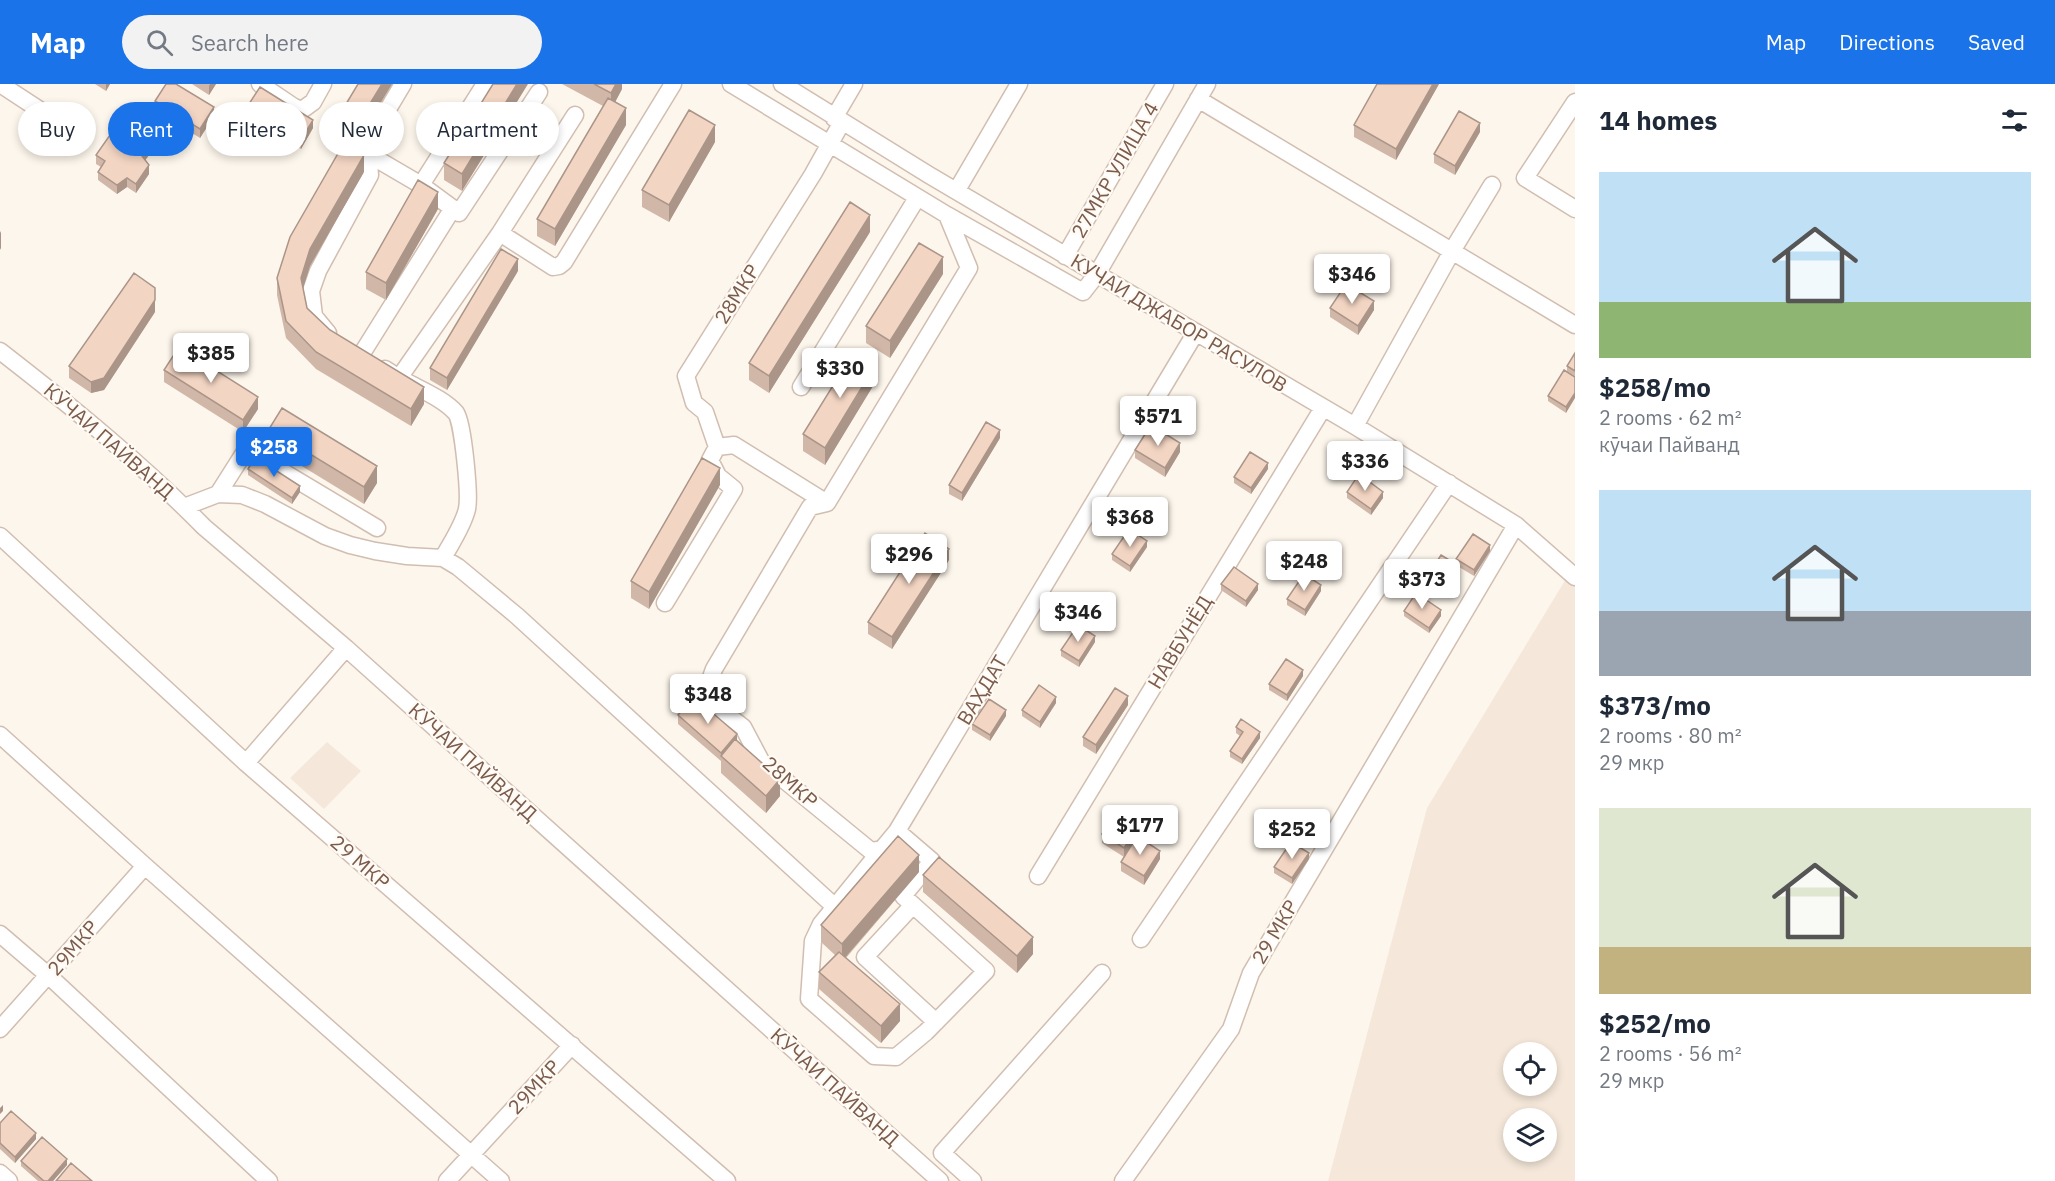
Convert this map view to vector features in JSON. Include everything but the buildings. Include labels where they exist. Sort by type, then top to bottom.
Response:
[{"type":"street","points":[[0,84],[28,102]]},
{"type":"street","points":[[260,84],[302,110],[313,102],[323,84]]},
{"type":"street","points":[[392,102],[403,84]]},
{"type":"street","points":[[421,185],[485,84]]},
{"type":"street","points":[[500,233],[553,267],[564,262],[673,84]]},
{"type":"street","points":[[731,84],[917,198],[1083,292],[1097,274],[1207,84]]},
{"type":"street","name":"КУЧАИ ДЖАБОР РАСУЛОВ","points":[[782,84],[1065,256],[1449,483],[1516,525],[1573,569]]},
{"type":"street","points":[[830,144],[854,84]]},
{"type":"street","points":[[957,190],[1019,84]]},
{"type":"street","name":"27МКР УЛИЦА 4","points":[[1065,256],[1165,84]]},
{"type":"street","points":[[370,156],[421,185],[459,213],[539,92]]},
{"type":"street","points":[[1198,99],[1575,325]]},
{"type":"street","points":[[1575,102],[1525,178],[1575,209]]},
{"type":"street","points":[[399,378],[500,233],[575,115]]},
{"type":"street","name":"28МКР","points":[[665,603],[734,489],[718,476],[710,460],[717,447],[705,412],[694,404],[686,376],[830,144]]},
{"type":"street","points":[[365,156],[369,163],[370,175],[318,271],[311,291],[314,316],[335,342],[439,400],[456,414],[461,432],[468,500],[461,525],[443,558]]},
{"type":"street","points":[[1355,426],[1452,251],[1492,185]]},
{"type":"street","points":[[801,387],[917,198]]},
{"type":"street","points":[[361,355],[453,208]]},
{"type":"street","name":"28МКР","points":[[882,849],[871,850],[761,761],[743,727],[704,697],[714,669],[810,507],[827,503],[969,268],[946,215]]},
{"type":"street","name":"ВАҲДАТ","points":[[897,831],[1196,332]]},
{"type":"street","name":"КӮЧАИ ПАЙВАНД","points":[[0,351],[65,401],[204,527],[346,648],[940,1181]]},
{"type":"street","name":"НАВБУНЁД","points":[[1038,876],[1323,408]]},
{"type":"street","points":[[717,447],[734,445],[827,503]]},
{"type":"street","points":[[218,494],[239,458],[244,453],[250,452],[377,528]]},
{"type":"street","points":[[1141,939],[1449,483]]},
{"type":"street","points":[[184,507],[218,494],[242,495],[325,536],[350,545],[386,553],[443,558],[479,583],[517,616],[834,906]]},
{"type":"street","name":"29 МКР","points":[[1123,1181],[1231,1029],[1251,973],[1516,525]]},
{"type":"street","name":"29 МКР","points":[[0,536],[246,763],[727,1181]]},
{"type":"street","points":[[246,763],[346,648]]},
{"type":"street","points":[[0,735],[501,1181]]},
{"type":"street","points":[[897,831],[932,861],[903,896],[986,971],[936,1022],[896,1057],[874,1056],[809,999],[813,942],[821,924],[882,849],[897,831]]},
{"type":"street","name":"29МКР","points":[[0,1029],[145,866]]},
{"type":"street","points":[[914,904],[866,957],[936,1022]]},
{"type":"street","points":[[0,934],[49,976],[269,1181]]},
{"type":"street","points":[[973,1181],[942,1153],[1102,973]]},
{"type":"street","name":"29МКР","points":[[447,1181],[572,1045]]},
{"type":"street","points":[[0,1173],[9,1181]]},
{"type":"shaded area","points":[[1575,564],[1575,1181],[1328,1181],[1427,808]]},
{"type":"shaded area","points":[[327,742],[361,771],[324,809],[290,778]]}]
